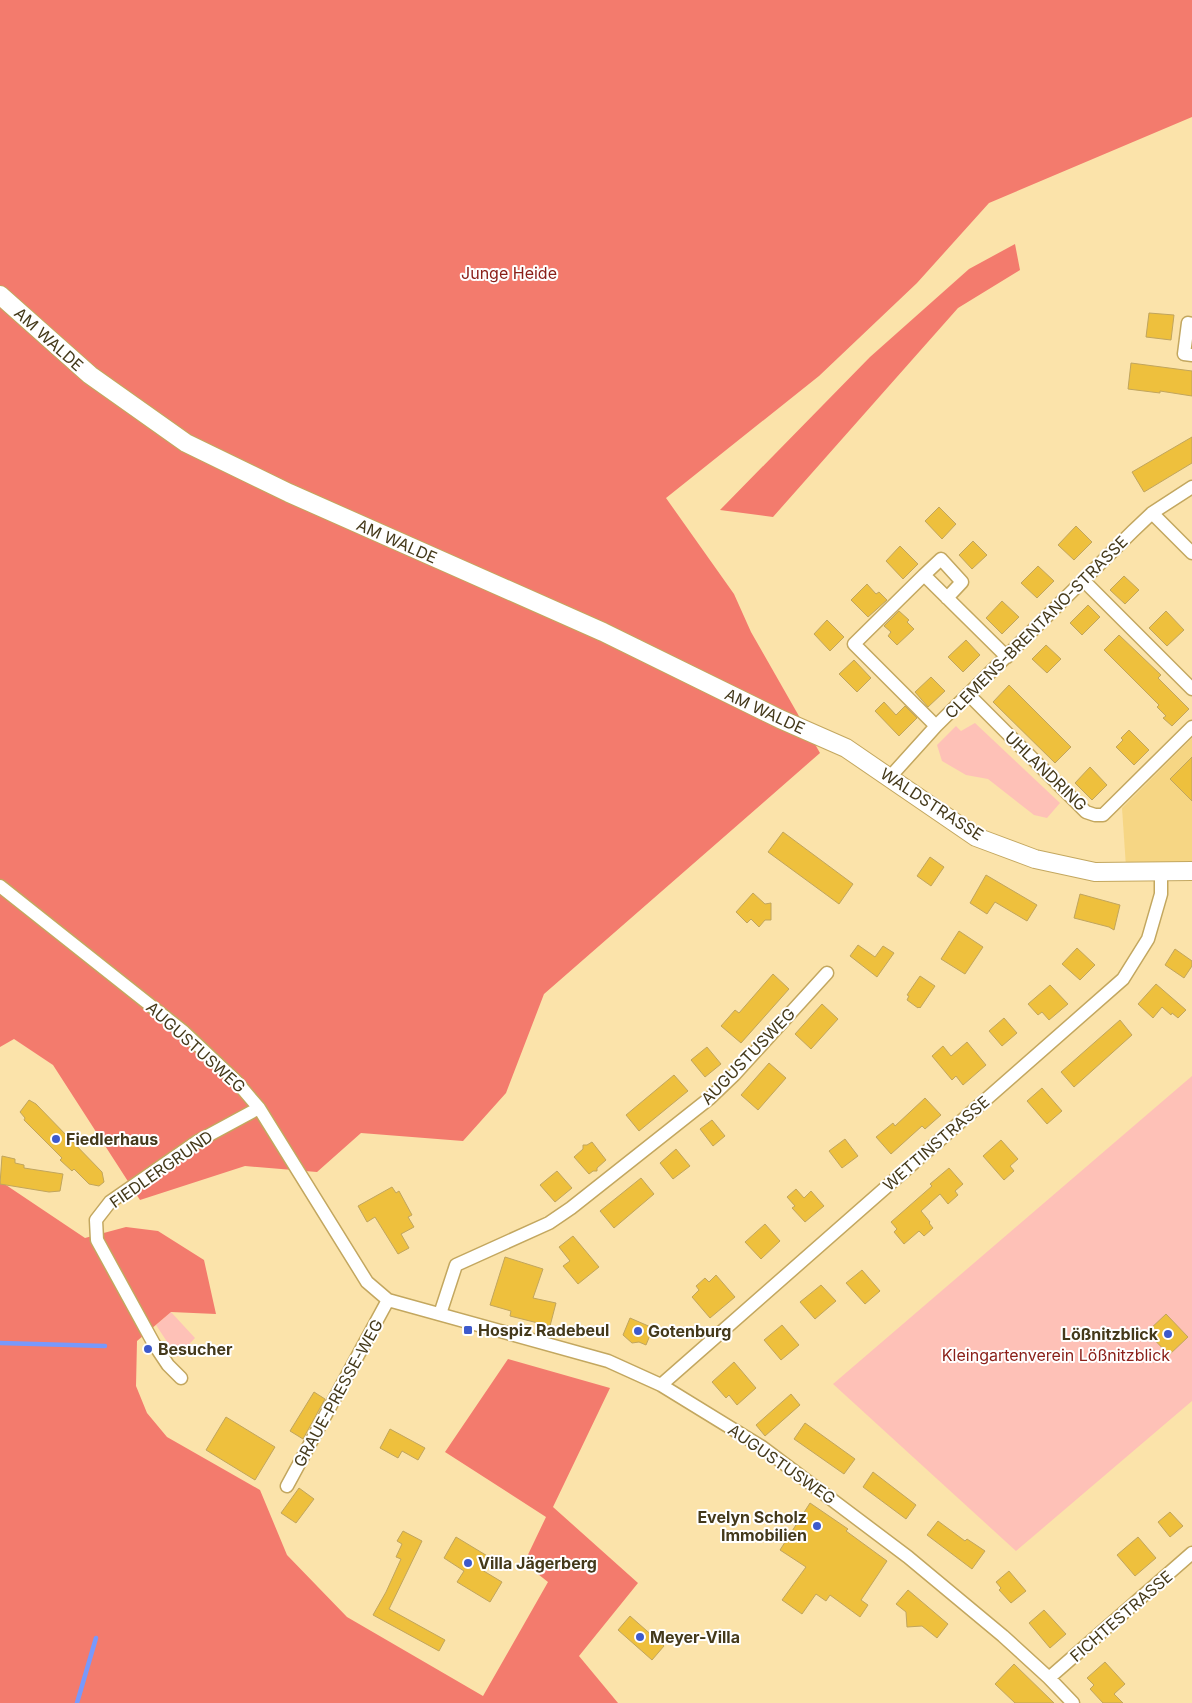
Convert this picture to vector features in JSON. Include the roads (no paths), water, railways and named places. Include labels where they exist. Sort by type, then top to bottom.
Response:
[{"type":"street","name":"AM WALDE","points":[[0,295],[90,374],[186,443],[289,494],[602,632],[825,739]]},
{"type":"street","points":[[1192,324],[1188,323],[1184,354],[1192,355]]},
{"type":"street","name":"CLEMENS-BRENTANO-STRASSE","points":[[890,777],[936,726],[1152,513],[1192,487]]},
{"type":"street","points":[[1152,513],[1192,553]]},
{"type":"street","points":[[936,726],[854,644],[941,559],[962,582],[947,598]]},
{"type":"street","points":[[924,575],[1007,657]]},
{"type":"street","points":[[1083,580],[1192,689]]},
{"type":"street","name":"UHLANDRING","points":[[968,694],[1086,812],[1095,815],[1103,815],[1192,727]]},
{"type":"street","name":"WALDSTRASSE","points":[[825,739],[846,748],[976,837],[1035,859],[1095,872],[1192,871]]},
{"type":"street","name":"WETTINSTRASSE","points":[[661,1385],[1123,979],[1148,939],[1161,894],[1161,872]]},
{"type":"street","name":"AUGUSTUSWEG","points":[[0,886],[184,1032],[236,1080],[258,1108],[366,1282],[388,1300],[608,1361],[661,1385],[762,1447],[900,1551],[993,1627],[1050,1678],[1073,1703]]},
{"type":"street","name":"AUGUSTUSWEG","points":[[440,1314],[456,1265],[561,1216],[602,1184],[710,1098],[735,1074],[827,973]]},
{"type":"street","name":"FIEDLERGRUND","points":[[181,1378],[168,1365],[154,1344],[97,1240],[96,1220],[110,1202],[198,1141],[258,1108]]},
{"type":"street","name":"GRAUE-PRESSE-WEG","points":[[287,1486],[388,1300]]},
{"type":"street","name":"FICHTESTRASSE","points":[[1050,1678],[1192,1553]]},
{"type":"waterway","points":[[0,1343],[105,1346]]},
{"type":"waterway","points":[[77,1703],[96,1638]]},
{"type":"place","name":"Fiedlerhaus","points":[[56,1139]]},
{"type":"place","name":"Hospiz Radebeul","points":[[468,1330]]},
{"type":"place","name":"Gotenburg","points":[[638,1331]]},
{"type":"place","name":"Lößnitzblick","points":[[1168,1334]]},
{"type":"place","name":"Besucher","points":[[148,1349]]},
{"type":"place","name":"Evelyn Scholz Immobilien","points":[[817,1526]]},
{"type":"place","name":"Villa Jägerberg","points":[[468,1563]]},
{"type":"place","name":"Meyer-Villa","points":[[640,1637]]},
{"type":"park label","name":"Junge Heide","points":[[509,273]]},
{"type":"park label","name":"Kleingartenverein Lößnitzblick","points":[[1056,1355]]}]
